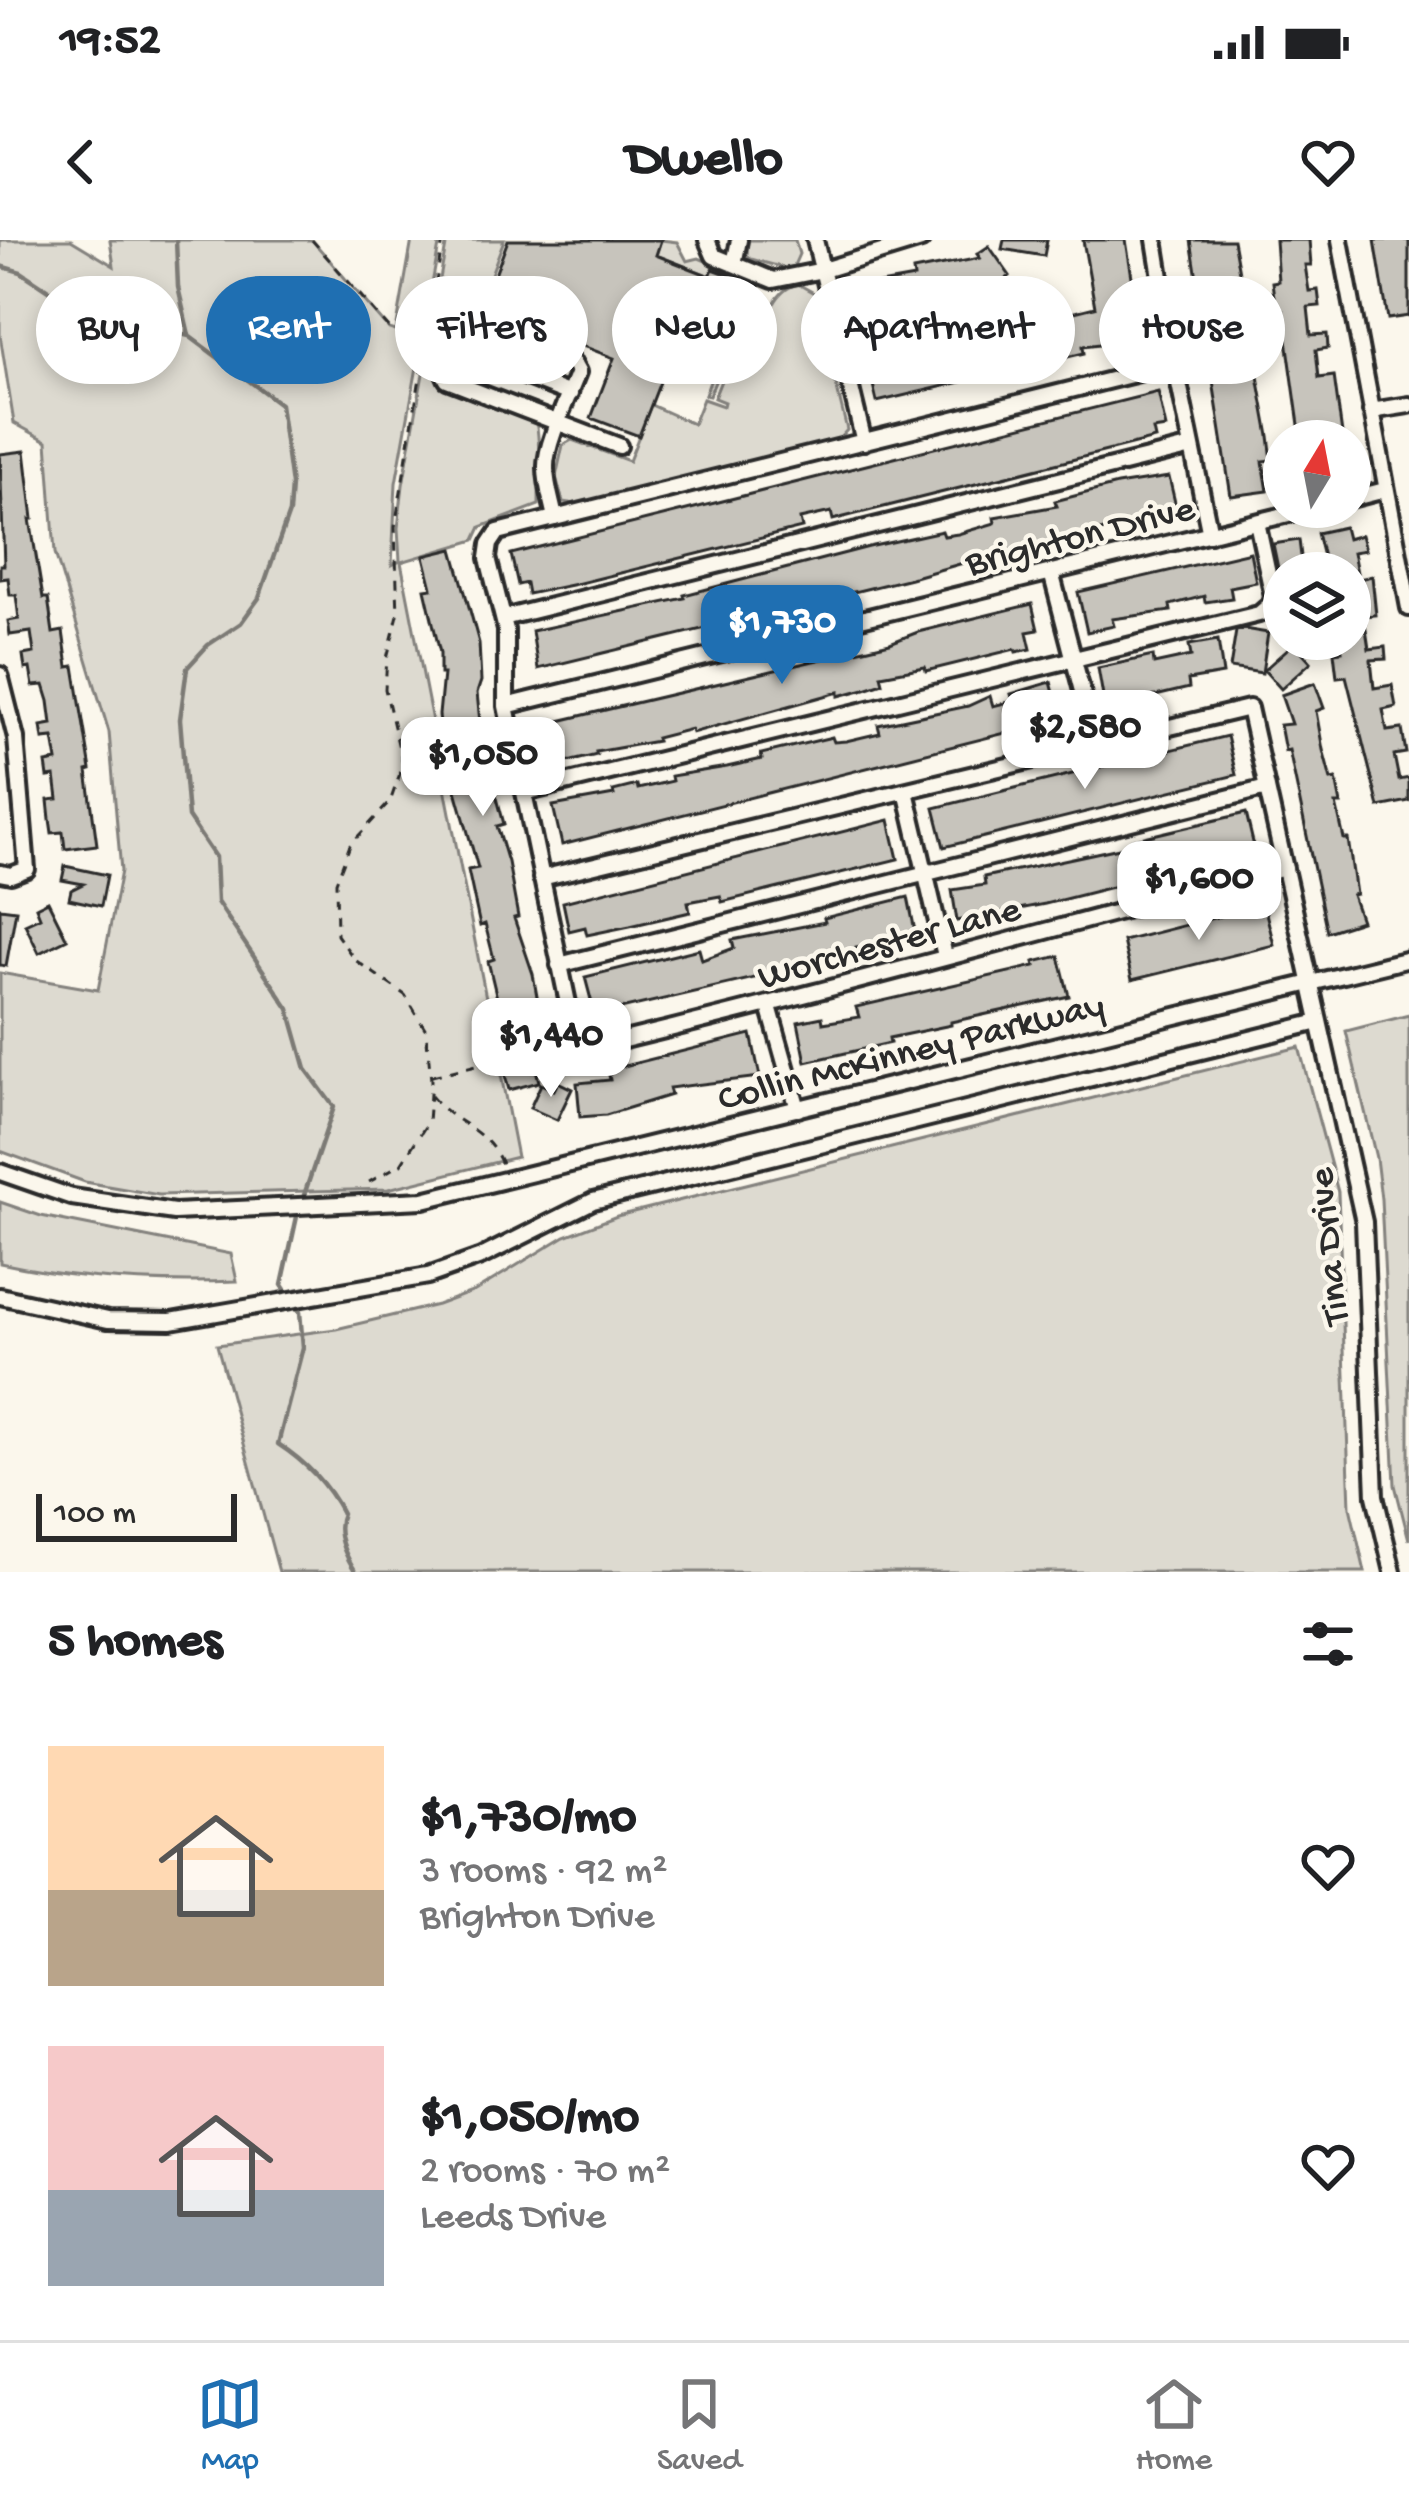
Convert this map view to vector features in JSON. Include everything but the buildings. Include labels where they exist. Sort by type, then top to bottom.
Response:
[{"type":"street","points":[[707,240],[714,256],[773,280],[921,240]]},
{"type":"street","points":[[734,264],[739,240]]},
{"type":"street","points":[[815,240],[864,442]]},
{"type":"street","points":[[1156,240],[1162,276]]},
{"type":"street","points":[[1340,240],[1409,608]]},
{"type":"street","points":[[577,1046],[506,706],[503,618],[488,558],[498,532],[1099,383]]},
{"type":"street","points":[[457,384],[620,446]]},
{"type":"street","points":[[545,384],[570,394]]},
{"type":"street","points":[[555,518],[545,464],[574,384]]},
{"type":"street","points":[[1179,384],[1210,534]]},
{"type":"street","points":[[1371,411],[1409,405]]},
{"type":"street","points":[[503,618],[1192,447]]},
{"type":"street","points":[[1371,494],[1385,490]]},
{"type":"street","name":"Brighton Drive","points":[[506,706],[1263,521]]},
{"type":"street","points":[[524,793],[1259,614],[1274,601],[1257,522]]},
{"type":"street","points":[[541,878],[1096,745],[1051,572]]},
{"type":"street","points":[[0,873],[11,875],[27,868],[16,738],[1,681]]},
{"type":"street","name":"Tina Drive","points":[[1096,745],[1249,708],[1364,1222],[1375,1496],[1393,1572]]},
{"type":"street","points":[[559,964],[1267,788]]},
{"type":"street","points":[[906,790],[945,956]]},
{"type":"street","name":"Worchester Lane","points":[[577,1046],[769,1006],[1285,868]]},
{"type":"street","name":"Collin McKinney Parkway","points":[[0,1172],[72,1196],[138,1209],[233,1212],[423,1200],[1409,959]]},
{"type":"street","points":[[769,1006],[797,1109]]},
{"type":"street","name":"Collin McKinney Parkway","points":[[0,1297],[108,1320],[171,1321],[385,1285],[481,1257],[593,1201],[1318,1022]]},
{"type":"path","points":[[312,240],[395,330]]},
{"type":"path","points":[[436,276],[443,240]]},
{"type":"path","points":[[369,1182],[401,1164],[428,1122],[430,1094],[426,1030],[405,995],[355,960],[337,934],[335,882],[350,845],[390,802],[403,765],[386,689],[387,658],[398,615],[395,527],[417,384]]},
{"type":"path","points":[[430,1076],[577,1046]]},
{"type":"path","points":[[430,1094],[443,1111],[489,1140],[508,1180]]},
{"type":"shaded area","points":[[0,240],[71,240],[114,266],[110,240],[312,240],[343,276],[206,276],[206,384],[371,384],[371,308],[395,331],[395,384],[414,384],[396,483],[392,565],[400,561],[403,485],[421,384],[445,384],[536,424],[539,505],[481,527],[475,540],[401,562],[517,1157],[388,1189],[159,1195],[85,1182],[0,1151],[0,973],[98,990],[121,871],[109,732],[55,553],[47,441],[14,423],[0,335]]},
{"type":"shaded area","points":[[412,240],[440,240],[433,276],[406,276]]},
{"type":"shaded area","points":[[447,240],[504,240],[490,276],[441,276]]},
{"type":"shaded area","points":[[661,240],[677,242],[687,261],[699,258],[741,276],[714,269],[710,276],[656,255]]},
{"type":"shaded area","points":[[748,240],[795,240],[799,254],[792,270],[751,259]]},
{"type":"shaded area","points":[[801,286],[801,384],[836,384],[847,430],[838,440],[575,504],[563,502],[556,477],[563,445],[572,440],[629,461],[651,405],[693,424],[703,399],[723,406],[724,402],[714,398],[720,384],[777,384],[777,299],[788,288]]},
{"type":"shaded area","points":[[1409,1015],[1409,1540],[1395,1485],[1376,1158],[1346,1031]]},
{"type":"shaded area","points":[[1299,1047],[1338,1192],[1350,1507],[1365,1572],[279,1572],[217,1345],[336,1329],[437,1305],[475,1291],[565,1236],[617,1216]]},
{"type":"shaded area","points":[[0,1202],[41,1216],[231,1254],[237,1281],[118,1280],[0,1263]]},
{"type":"waterway","points":[[176,240],[178,287],[189,335]]},
{"type":"waterway","points":[[0,266],[21,272],[77,309],[189,336],[280,404],[291,485],[289,513],[259,598],[241,623],[208,645],[187,668],[180,719],[188,817],[215,857],[217,902],[289,1009],[306,1069],[334,1107],[302,1201]]},
{"type":"waterway","points":[[298,1212],[282,1285],[300,1312],[303,1347],[278,1444],[315,1474],[336,1502],[342,1513],[342,1543],[356,1572]]}]
